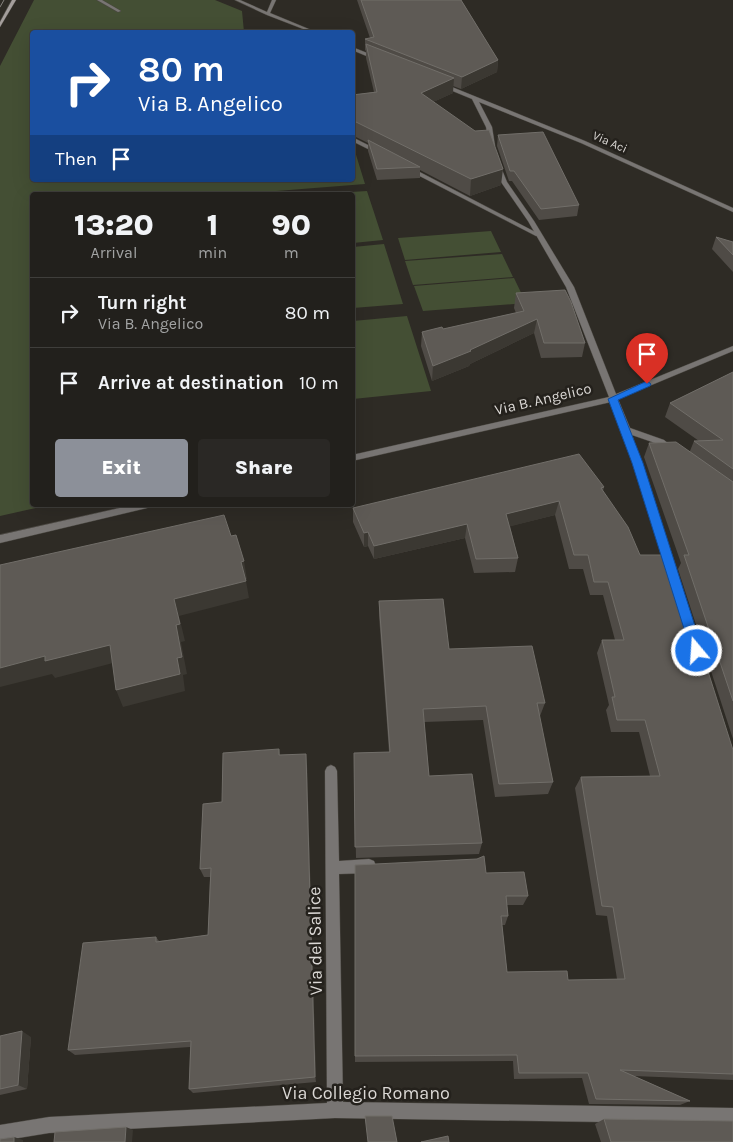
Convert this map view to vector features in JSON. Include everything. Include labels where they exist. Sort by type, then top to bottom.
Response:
[{"type":"street","points":[[0,26],[14,0]]},
{"type":"street","points":[[100,0],[119,11]]},
{"type":"street","points":[[237,0],[309,30]]},
{"type":"street","points":[[268,14],[274,0]]},
{"type":"street","points":[[355,49],[388,63]]},
{"type":"street","name":"Via Aci","points":[[432,81],[583,142],[733,210]]},
{"type":"street","points":[[475,99],[489,127],[493,151]]},
{"type":"street","points":[[355,141],[388,158]]},
{"type":"street","points":[[495,160],[504,182],[570,287],[612,399],[626,430],[673,576]]},
{"type":"street","points":[[406,167],[538,235]]},
{"type":"street","name":"Via B. Angelico","points":[[355,457],[612,399],[733,348]]},
{"type":"street","points":[[626,430],[661,442],[677,454]]},
{"type":"street","points":[[0,539],[138,507]]},
{"type":"street","name":"Via del Salice","points":[[331,771],[335,1110]]},
{"type":"street","points":[[333,868],[380,866]]},
{"type":"street","name":"Via Collegio Romano","points":[[0,1133],[49,1125],[335,1110],[733,1116]]},
{"type":"green space","points":[[34,0],[215,0],[242,11],[244,30],[30,30],[30,182],[355,182],[355,152],[365,184],[264,192],[30,192],[30,507],[40,507],[0,516],[0,66]]},
{"type":"green space","points":[[367,191],[383,240],[355,243],[355,192],[351,192]]},
{"type":"green space","points":[[491,231],[501,252],[405,260],[398,238]]},
{"type":"green space","points":[[384,244],[403,304],[355,308],[355,247]]},
{"type":"green space","points":[[502,254],[513,277],[413,285],[405,261]]},
{"type":"green space","points":[[514,278],[526,303],[423,311],[414,286]]},
{"type":"green space","points":[[407,316],[431,391],[355,399],[355,321]]},
{"type":"building","points":[[361,0],[461,0],[498,60],[462,77],[365,39],[374,37]]},
{"type":"building","points":[[366,44],[454,78],[421,93],[475,131],[489,130],[503,169],[471,179],[355,121],[355,95],[377,92]]},
{"type":"building","points":[[543,132],[579,205],[541,209],[514,171],[510,171],[498,135]]},
{"type":"building","points":[[368,140],[420,167],[377,169]]},
{"type":"building","points":[[716,237],[733,242],[733,255]]},
{"type":"building","points":[[565,290],[585,343],[544,343],[537,319],[471,351],[433,366],[422,332],[524,311],[516,293]]},
{"type":"building","points":[[733,372],[733,469],[694,441],[723,440],[670,403]]},
{"type":"building","points":[[676,442],[733,482],[733,701],[684,555],[689,555],[649,443]]},
{"type":"building","points":[[579,454],[604,487],[601,488],[628,527],[640,555],[671,555],[733,750],[733,1074],[620,1070],[690,1101],[596,1099],[588,1073],[519,1073],[517,1055],[355,1056],[355,865],[477,859],[484,856],[486,873],[524,872],[528,896],[506,896],[508,916],[501,916],[507,972],[567,971],[568,980],[625,979],[613,907],[602,906],[581,777],[660,776],[645,720],[617,720],[612,697],[615,697],[602,640],[624,640],[608,582],[594,582],[588,555],[574,555],[559,501],[506,514],[518,558],[476,559],[467,524],[374,546],[368,532],[364,533],[353,508]]},
{"type":"building","points":[[224,515],[231,536],[236,535],[244,561],[241,562],[246,581],[174,599],[180,624],[176,625],[182,657],[177,658],[180,674],[116,690],[110,645],[45,661],[45,656],[0,668],[0,565]]},
{"type":"building","points":[[443,599],[449,649],[532,646],[545,703],[537,703],[553,782],[499,784],[486,706],[423,709],[429,776],[472,774],[482,843],[355,847],[354,753],[390,752],[379,601]]},
{"type":"building","points":[[279,749],[279,755],[306,754],[315,1077],[189,1089],[191,1041],[68,1050],[83,943],[156,937],[156,942],[208,935],[211,868],[200,869],[203,804],[222,802],[223,753]]},
{"type":"building","points":[[22,1031],[18,1085],[0,1089],[0,1036]]},
{"type":"building","points":[[365,1116],[392,1116],[397,1142],[368,1142]]},
{"type":"building","points":[[604,1119],[733,1121],[733,1142],[611,1142]]},
{"type":"building","points":[[126,1127],[125,1142],[54,1142],[55,1132]]},
{"type":"building","points":[[448,1136],[449,1142],[421,1142]]},
{"type":"building","points":[[14,1137],[14,1142],[0,1142],[0,1139]]},
{"type":"tram line","points":[[0,7],[4,0]]},
{"type":"route","points":[[647,384],[612,399],[638,463],[697,651]]}]
